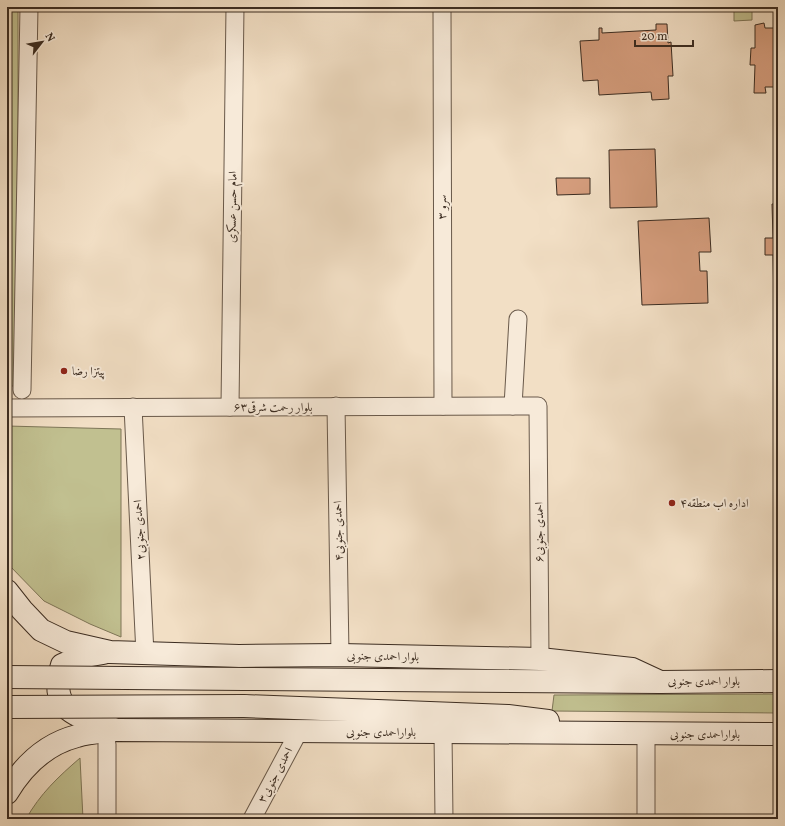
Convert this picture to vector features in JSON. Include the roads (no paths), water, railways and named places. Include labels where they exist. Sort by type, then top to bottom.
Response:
[{"type":"main road","name":"بلوار احمدی جنوبی","points":[[7,592],[41,630],[66,642],[110,652],[239,656],[340,655],[540,659],[632,669],[660,682],[778,681]]},
{"type":"main road","points":[[110,652],[80,657],[62,665],[58,679],[58,692],[63,705],[112,737]]},
{"type":"main road","points":[[7,677],[660,682]]},
{"type":"main road","points":[[7,707],[244,706],[508,716],[646,733]]},
{"type":"main road","name":"بلواراحمدی جنوبی","points":[[7,793],[14,781],[35,758],[53,746],[76,736],[112,737],[299,731],[778,734]]},
{"type":"street","points":[[22,390],[29,7]]},
{"type":"street","name":"امام حسن عسکری","points":[[230,407],[235,7]]},
{"type":"street","name":"سرو ۳","points":[[442,7],[443,406]]},
{"type":"street","points":[[513,406],[518,319]]},
{"type":"street","name":"احمدی جنوبی۴","points":[[336,406],[340,655]]},
{"type":"street","name":"بلوار رحمت شرقی۶۳","points":[[7,408],[538,406]]},
{"type":"street","name":"احمدی جنوبی۶","points":[[538,406],[540,659]]},
{"type":"street","name":"احمدی جنوبی۲","points":[[133,407],[145,654]]},
{"type":"street","name":"احمدی جنوبی۳","points":[[252,819],[299,731]]},
{"type":"street","points":[[443,732],[444,819]]},
{"type":"street","points":[[646,733],[646,819]]},
{"type":"street","points":[[107,819],[112,737]]},
{"type":"place","name":"پیتزا رضا","points":[[64,371]]},
{"type":"place","name":"اداره اب منطقه۴","points":[[672,503]]}]
